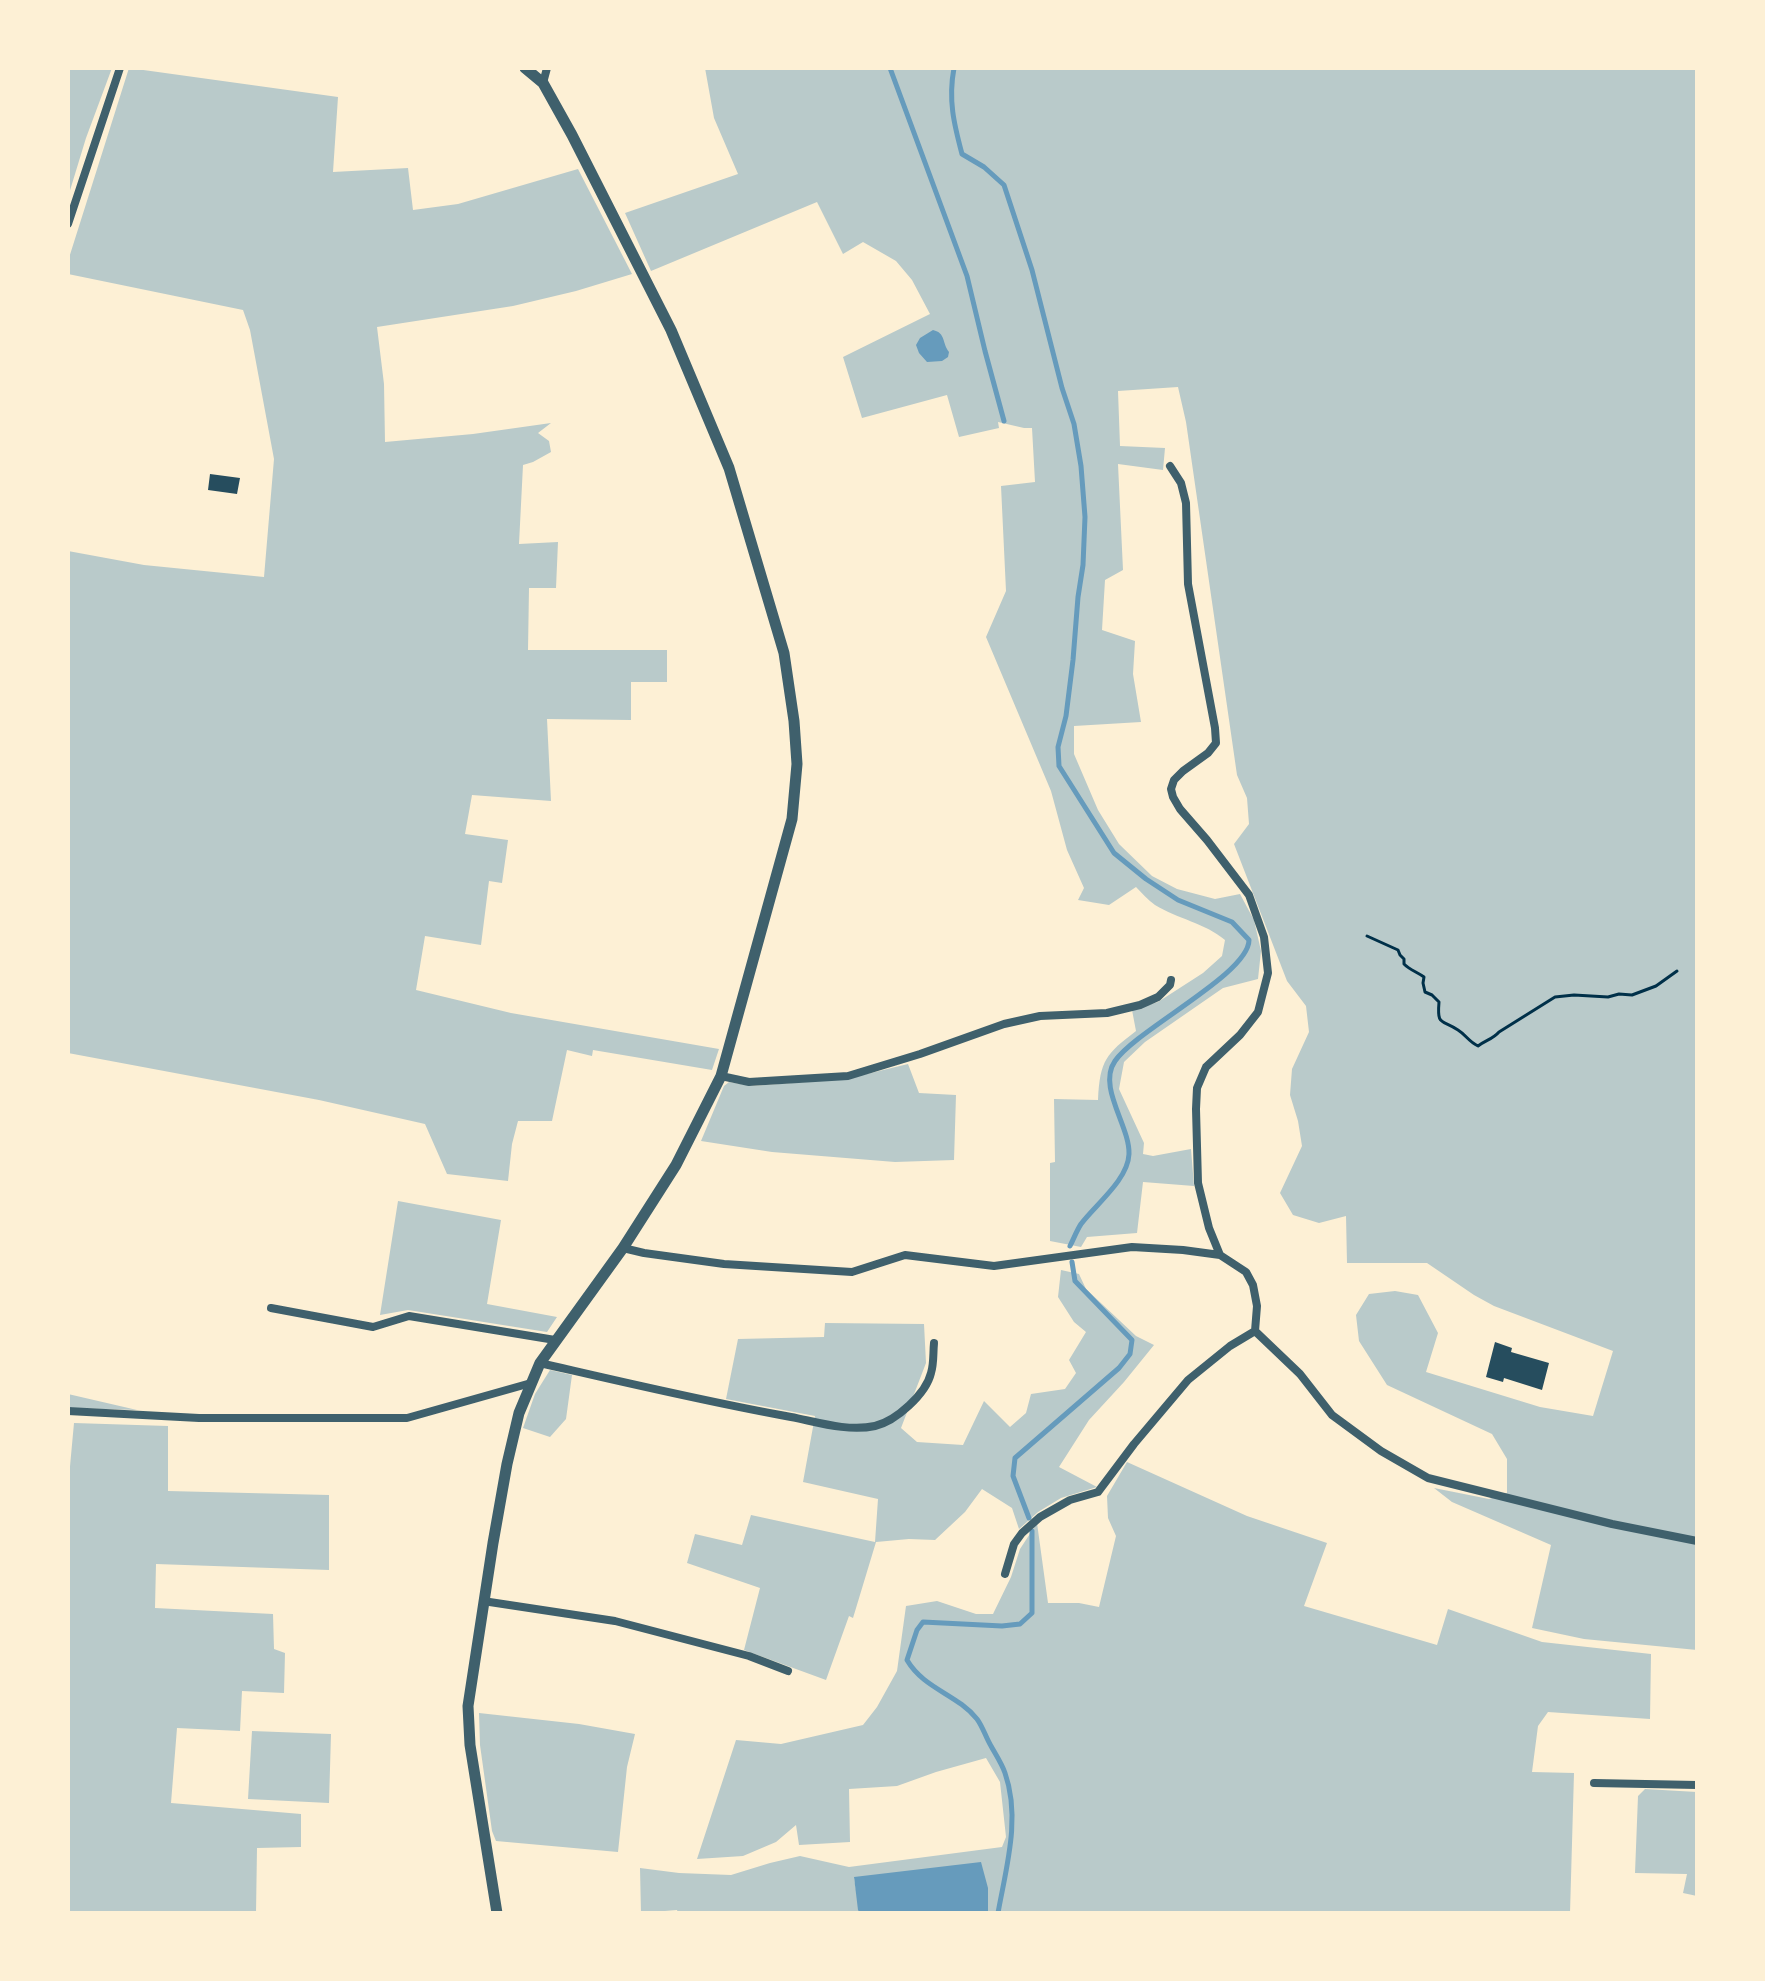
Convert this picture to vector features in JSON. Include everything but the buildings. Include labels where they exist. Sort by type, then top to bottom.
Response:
[{"type":"street","points":[[68,224],[120,68]]},
{"type":"street","points":[[497,1913],[470,1745],[468,1706],[483,1601],[519,1413],[540,1363],[623,1248],[676,1165],[721,1076],[792,819],[797,764],[784,653],[729,468],[671,330],[638,262],[543,83],[525,68]]},
{"type":"street","points":[[543,83],[547,68]]},
{"type":"street","points":[[1170,466],[1181,483],[1186,503],[1188,584],[1216,743],[1174,780],[1171,789],[1180,809],[1249,895],[1264,937],[1268,973],[1258,1012],[1240,1035],[1206,1067],[1197,1088],[1198,1183],[1209,1228],[1220,1255]]},
{"type":"street","points":[[721,1076],[749,1082],[848,1076],[1004,1024],[1040,1016],[1107,1013],[1140,1005],[1158,997],[1171,980]]},
{"type":"street","points":[[623,1248],[724,1264],[852,1272],[905,1255],[994,1266],[1132,1247],[1183,1250],[1220,1255],[1246,1272],[1253,1285],[1257,1306],[1255,1331]]},
{"type":"street","points":[[271,1308],[373,1327],[409,1316],[555,1340]]},
{"type":"street","points":[[1005,1574],[1014,1544],[1022,1533],[1040,1517],[1070,1500],[1098,1492],[1188,1380],[1230,1346],[1255,1331]]},
{"type":"street","points":[[1255,1331],[1300,1374],[1332,1415],[1381,1451],[1428,1478],[1612,1524],[1697,1541]]},
{"type":"street","points":[[540,1363],[763,1412],[832,1425],[865,1427],[879,1425],[896,1416],[918,1395],[932,1372],[934,1343]]},
{"type":"street","points":[[68,1411],[199,1418],[407,1418],[531,1383]]},
{"type":"street","points":[[483,1601],[615,1621],[749,1656],[788,1671]]},
{"type":"street","points":[[1594,1783],[1697,1785]]},
{"type":"path","points":[[1367,936],[1398,950],[1404,964],[1424,977],[1425,992],[1439,1002],[1438,1016],[1442,1023],[1459,1030],[1478,1046],[1555,997],[1632,995],[1656,986],[1677,971]]},
{"type":"shaded area","points":[[68,68],[112,68],[68,197]]},
{"type":"shaded area","points":[[129,68],[338,97],[333,172],[408,168],[413,210],[458,204],[578,169],[632,274],[513,306],[377,327],[384,384],[385,442],[551,423],[538,433],[549,441],[551,452],[523,465],[519,544],[558,542],[556,588],[529,588],[528,650],[667,650],[667,682],[631,682],[631,720],[547,719],[551,801],[472,795],[465,834],[508,840],[502,883],[489,881],[481,945],[425,936],[416,990],[511,1013],[719,1049],[712,1070],[593,1050],[592,1056],[567,1050],[552,1121],[518,1121],[508,1181],[447,1174],[425,1124],[319,1100],[68,1053],[68,551],[144,565],[264,577],[274,459],[250,330],[243,310],[68,274],[68,261]]},
{"type":"shaded area","points":[[705,68],[1697,68],[1697,1650],[1584,1639],[1532,1628],[1551,1545],[1452,1502],[1434,1488],[1489,1499],[1507,1493],[1507,1459],[1492,1434],[1387,1385],[1359,1341],[1356,1315],[1369,1294],[1395,1291],[1418,1295],[1438,1333],[1426,1372],[1540,1407],[1593,1416],[1613,1351],[1494,1306],[1427,1263],[1347,1263],[1346,1216],[1319,1223],[1293,1215],[1280,1193],[1302,1146],[1290,1095],[1292,1069],[1309,1032],[1306,1006],[1287,981],[1234,844],[1249,824],[1247,798],[1237,775],[1186,422],[1178,387],[1118,391],[1120,446],[1165,448],[1163,470],[1118,464],[1123,570],[1105,580],[1102,630],[1135,641],[1133,674],[1141,722],[1074,726],[1074,754],[1098,810],[1119,844],[1152,876],[1177,889],[1215,899],[1240,894],[1254,920],[1261,951],[1258,979],[1223,988],[1145,1042],[1124,1062],[1119,1089],[1144,1143],[1143,1154],[1153,1156],[1191,1149],[1194,1186],[1143,1182],[1137,1233],[1087,1237],[1081,1247],[1050,1241],[1050,1163],[1055,1162],[1054,1099],[1098,1100],[1106,1059],[1136,1031],[1132,1010],[1158,1002],[1203,973],[1222,956],[1225,940],[1209,929],[1155,905],[1136,887],[1109,905],[1078,900],[1084,888],[1067,850],[1051,791],[986,637],[1006,591],[1001,486],[1035,482],[1032,428],[998,422],[999,428],[959,437],[947,395],[862,418],[843,357],[930,314],[912,280],[896,261],[863,242],[843,254],[817,202],[651,271],[625,213],[738,174],[714,118]]},
{"type":"shaded area","points":[[908,1064],[919,1093],[956,1095],[954,1160],[895,1162],[772,1152],[701,1141],[724,1086],[729,1082],[752,1086],[846,1079]]},
{"type":"shaded area","points":[[398,1201],[501,1220],[487,1304],[557,1317],[547,1332],[408,1310],[380,1315]]},
{"type":"shaded area","points":[[1061,1270],[1079,1274],[1086,1289],[1136,1336],[1154,1345],[1089,1420],[1059,1467],[1097,1487],[1061,1498],[1019,1529],[1012,1508],[982,1489],[965,1512],[935,1540],[876,1542],[853,1618],[849,1616],[826,1680],[744,1650],[760,1588],[687,1563],[695,1534],[742,1545],[751,1515],[875,1542],[878,1499],[803,1482],[815,1416],[726,1399],[738,1339],[824,1337],[825,1323],[924,1324],[926,1363],[901,1428],[917,1442],[963,1445],[984,1401],[1010,1427],[1026,1413],[1031,1394],[1065,1389],[1076,1373],[1069,1360],[1086,1332],[1074,1322],[1058,1297]]},
{"type":"shaded area","points":[[550,1370],[572,1375],[566,1419],[550,1437],[523,1428],[535,1394]]},
{"type":"shaded area","points":[[68,1394],[137,1410],[68,1408]]},
{"type":"shaded area","points":[[74,1423],[168,1426],[168,1491],[329,1495],[329,1570],[156,1564],[155,1608],[273,1614],[274,1649],[285,1653],[284,1693],[242,1691],[240,1731],[177,1728],[171,1803],[301,1814],[301,1847],[257,1848],[256,1913],[68,1913],[68,1488]]},
{"type":"shaded area","points":[[1127,1462],[1247,1516],[1327,1543],[1304,1606],[1437,1645],[1448,1609],[1542,1642],[1651,1654],[1650,1719],[1548,1712],[1538,1726],[1532,1772],[1574,1773],[1570,1913],[987,1913],[854,1878],[860,1913],[678,1913],[677,1910],[641,1913],[640,1868],[731,1875],[800,1856],[849,1867],[1002,1847],[1006,1837],[1000,1782],[986,1758],[897,1786],[849,1789],[850,1842],[799,1845],[796,1825],[776,1842],[743,1856],[697,1859],[736,1740],[781,1744],[863,1725],[897,1671],[906,1606],[937,1601],[976,1614],[993,1614],[1011,1577],[1020,1549],[1037,1523],[1048,1603],[1079,1603],[1099,1607],[1116,1536],[1108,1518],[1107,1496]]},
{"type":"shaded area","points":[[479,1713],[579,1724],[635,1734],[627,1767],[618,1852],[496,1841],[480,1745]]},
{"type":"shaded area","points":[[252,1731],[331,1734],[329,1803],[248,1799]]},
{"type":"shaded area","points":[[1645,1789],[1697,1792],[1697,1896],[1683,1893],[1687,1874],[1635,1873],[1638,1796]]},
{"type":"water","points":[[933,330],[942,336],[949,352],[942,361],[927,362],[916,345],[920,338]]},
{"type":"water","points":[[981,1862],[988,1888],[988,1913],[860,1913],[858,1910],[854,1877]]},
{"type":"waterway","points":[[890,68],[967,276],[1004,421]]},
{"type":"waterway","points":[[954,68],[953,112],[962,154],[984,167],[1004,185],[1032,270],[1074,424],[1081,466],[1085,517],[1083,565],[1066,716],[1058,747],[1059,766],[1114,853],[1178,900],[1232,922],[1249,940],[1244,954],[1231,969],[1145,1033],[1115,1061],[1110,1071],[1110,1083],[1128,1143],[1127,1164],[1117,1183],[1081,1224],[1070,1246]]},
{"type":"waterway","points":[[1029,1518],[1013,1476],[1015,1458],[1119,1368],[1130,1354],[1132,1340],[1075,1281],[1072,1262]]},
{"type":"waterway","points":[[998,1913],[1012,1825],[1010,1790],[1005,1773],[977,1719],[960,1703],[922,1678],[907,1660],[917,1630],[923,1622],[1002,1626],[1020,1624],[1032,1613],[1032,1531]]}]
